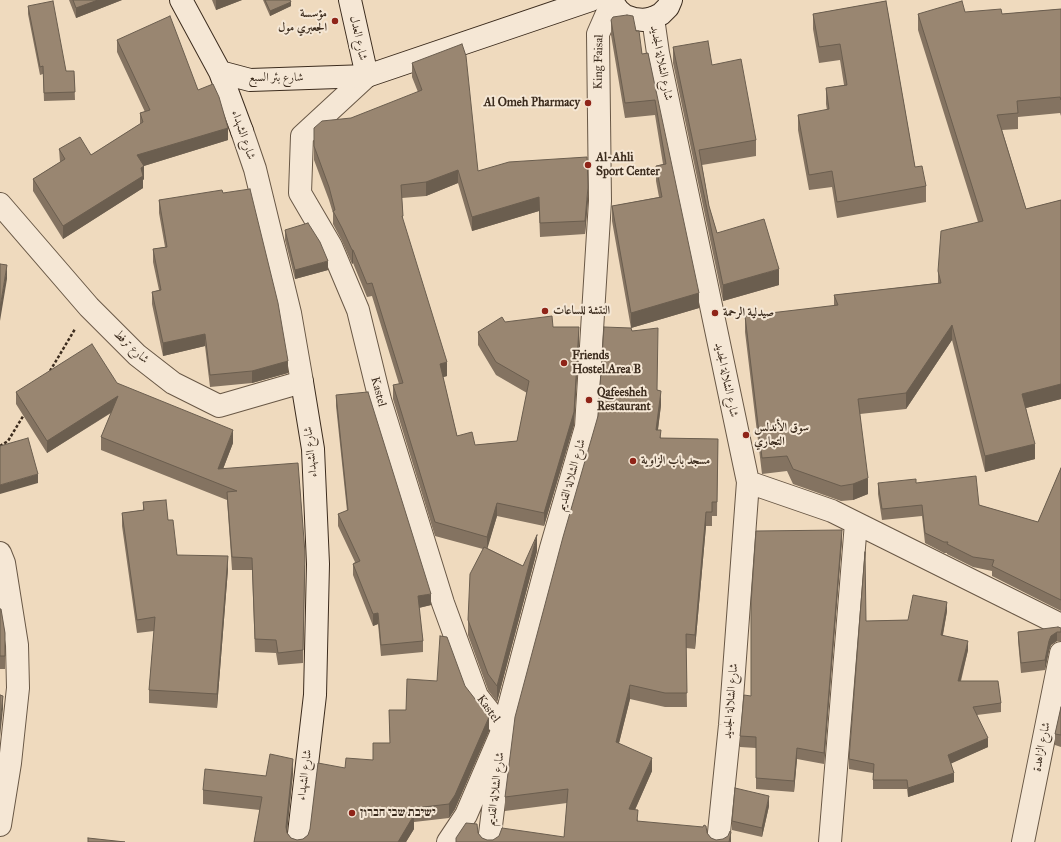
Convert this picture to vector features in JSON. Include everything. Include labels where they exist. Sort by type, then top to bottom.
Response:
[{"type":"street","points":[[181,0],[220,72]]},
{"type":"street","name":"شارع العدل","points":[[350,0],[367,76]]},
{"type":"street","points":[[367,76],[591,0]]},
{"type":"street","points":[[612,1],[618,10],[625,16],[644,20],[661,14],[668,7],[671,0]]},
{"type":"street","name":"King Faisal","points":[[599,101],[598,34],[612,1]]},
{"type":"street","name":"شارع الشلالة الجديد","points":[[653,18],[658,53],[748,482],[730,725],[718,842]]},
{"type":"street","name":"شارع بئر السبع","points":[[220,72],[250,80],[367,76]]},
{"type":"street","name":"شارع الشهداء","points":[[220,72],[255,169],[288,305],[313,449],[318,564],[315,695],[298,842]]},
{"type":"street","name":"Kastel","points":[[367,76],[302,136],[300,193],[331,246],[358,310],[380,400],[443,603],[478,696],[503,729]]},
{"type":"street","name":"شارع الشلالة القديم","points":[[489,842],[503,729],[551,548],[586,427],[600,201],[599,101]]},
{"type":"street","name":"شارع ترفط","points":[[0,204],[89,307],[137,355],[173,383],[219,406],[302,382]]},
{"type":"street","points":[[748,482],[832,511],[1061,625]]},
{"type":"street","points":[[830,842],[856,523]]},
{"type":"street","points":[[0,553],[4,563],[17,645],[18,681],[10,763],[0,825]]},
{"type":"street","name":"شارع الزاهدة","points":[[1023,842],[1061,653]]},
{"type":"street","points":[[448,842],[466,815],[503,729]]},
{"type":"path","points":[[48,374],[89,307]]},
{"type":"path","points":[[0,446],[8,441],[28,408]]},
{"type":"building","points":[[73,0],[98,0],[76,8]]},
{"type":"building","points":[[265,0],[290,0],[291,2],[270,11]]},
{"type":"building","points":[[53,1],[66,71],[74,71],[75,92],[44,93],[43,66],[40,67],[28,6]]},
{"type":"building","points":[[886,1],[915,167],[922,166],[926,186],[837,202],[832,171],[809,175],[798,115],[829,109],[826,88],[847,85],[840,44],[819,47],[813,14]]},
{"type":"building","points":[[962,1],[965,12],[1001,9],[1002,14],[1061,9],[1061,100],[1060,97],[1017,101],[1018,113],[997,115],[1026,209],[1061,200],[1061,384],[1022,394],[1035,444],[985,456],[952,325],[906,393],[858,399],[868,478],[853,484],[841,486],[793,469],[787,456],[762,458],[745,316],[838,305],[834,295],[941,283],[938,271],[941,231],[983,221],[918,14]]},
{"type":"building","points":[[627,15],[633,16],[636,31],[639,31],[642,54],[648,53],[699,293],[631,313],[612,206],[662,197],[656,166],[666,164],[655,100],[625,103],[611,20],[613,17]]},
{"type":"building","points":[[170,16],[198,90],[213,84],[219,97],[228,128],[137,155],[144,166],[141,168],[143,176],[63,226],[33,179],[65,159],[59,149],[80,137],[91,155],[143,122],[140,113],[150,110],[117,40]]},
{"type":"building","points":[[708,41],[712,65],[741,59],[756,140],[699,150],[709,206],[717,233],[764,219],[779,269],[723,285],[673,47]]},
{"type":"building","points":[[462,44],[466,56],[478,171],[509,162],[587,157],[588,187],[585,221],[540,223],[539,197],[472,217],[458,170],[426,182],[401,185],[402,216],[447,362],[440,364],[457,436],[472,432],[475,445],[517,441],[529,381],[496,362],[478,332],[502,317],[505,322],[552,316],[553,327],[579,327],[574,412],[544,513],[497,503],[487,537],[435,522],[393,385],[403,383],[372,283],[367,284],[353,250],[333,211],[335,210],[329,187],[314,146],[314,128],[322,121],[351,118],[422,90],[412,63]]},
{"type":"building","points":[[250,189],[278,303],[288,361],[252,371],[210,375],[205,334],[163,343],[152,292],[161,290],[153,249],[167,247],[159,200],[222,190],[223,193]]},
{"type":"building","points":[[308,223],[320,242],[328,261],[295,270],[285,230]]},
{"type":"building","points":[[0,264],[7,265],[0,308]]},
{"type":"building","points":[[604,327],[631,328],[632,331],[658,328],[657,390],[661,391],[656,430],[661,430],[660,438],[718,439],[717,502],[712,502],[712,512],[706,512],[695,635],[686,634],[687,693],[665,693],[630,685],[616,742],[652,758],[629,809],[638,810],[637,821],[703,827],[704,825],[706,826],[707,833],[711,838],[716,840],[723,839],[728,836],[730,831],[729,842],[456,842],[456,838],[466,823],[477,824],[478,833],[482,838],[487,840],[493,840],[499,836],[502,828],[564,837],[568,789],[505,797],[515,717],[563,537],[598,416]]},
{"type":"building","points":[[92,344],[117,383],[233,430],[218,469],[298,463],[305,553],[303,650],[278,653],[276,640],[255,639],[252,558],[232,557],[227,492],[237,491],[101,437],[118,396],[47,441],[16,392]]},
{"type":"building","points":[[368,392],[431,594],[418,596],[423,641],[381,645],[378,613],[373,614],[353,564],[360,561],[338,514],[348,510],[336,395]]},
{"type":"building","points":[[28,438],[38,474],[0,485],[0,446]]},
{"type":"building","points":[[1061,468],[1061,600],[992,566],[994,560],[973,557],[947,544],[948,542],[944,542],[925,533],[922,505],[882,509],[878,483],[916,479],[916,483],[976,476],[979,505],[1038,522]]},
{"type":"building","points":[[166,500],[168,520],[173,520],[177,555],[228,556],[217,694],[149,690],[155,617],[137,620],[122,513],[144,510],[143,502]]},
{"type":"building","points":[[842,530],[824,753],[797,748],[794,781],[756,778],[756,737],[740,736],[744,695],[751,696],[751,603],[756,531]]},
{"type":"building","points":[[537,535],[497,686],[488,674],[468,620],[470,574],[484,547],[523,566]]},
{"type":"building","points":[[865,552],[866,621],[908,620],[913,595],[947,602],[941,635],[968,641],[958,681],[998,681],[1001,703],[973,707],[988,738],[948,755],[954,773],[908,788],[907,780],[873,780],[874,764],[849,759]]},
{"type":"building","points":[[0,609],[5,633],[5,656],[0,656]]},
{"type":"building","points":[[1058,627],[1061,628],[1061,632],[1057,632],[1051,636],[1045,660],[1021,663],[1018,632]]},
{"type":"building","points":[[440,636],[447,637],[465,686],[489,717],[455,795],[449,804],[398,810],[398,813],[414,815],[398,842],[254,842],[262,797],[203,790],[205,769],[266,776],[270,754],[293,759],[286,827],[287,833],[291,838],[297,840],[303,839],[308,835],[310,829],[318,763],[345,768],[346,758],[373,760],[373,743],[390,743],[389,710],[406,710],[407,679],[437,681]]},
{"type":"building","points":[[0,695],[3,696],[0,724]]},
{"type":"building","points":[[1061,707],[1061,735],[1055,734]]},
{"type":"building","points":[[735,788],[769,796],[762,828],[732,821]]},
{"type":"building","points":[[88,838],[125,842],[88,842]]},
{"type":"place","name":"مؤسسة الجعبري مول","points":[[335,21]]},
{"type":"place","name":"Al Omeh Pharmacy","points":[[588,103]]},
{"type":"place","name":"Al-Ahli Sport Center","points":[[588,165]]},
{"type":"place","name":"النتشة للساعات","points":[[545,311]]},
{"type":"place","name":"صيدلية الرحمة","points":[[715,313]]},
{"type":"place","name":"Friends Hostel.Area B","points":[[564,363]]},
{"type":"place","name":"Qafeesheh Restaurant","points":[[589,400]]},
{"type":"place","name":"سوق الأندلس التجاري","points":[[746,435]]},
{"type":"place","name":"مسجد باب الزاوية","points":[[633,461]]},
{"type":"place","name":"ישיבת שבי חברון","points":[[352,813]]}]
